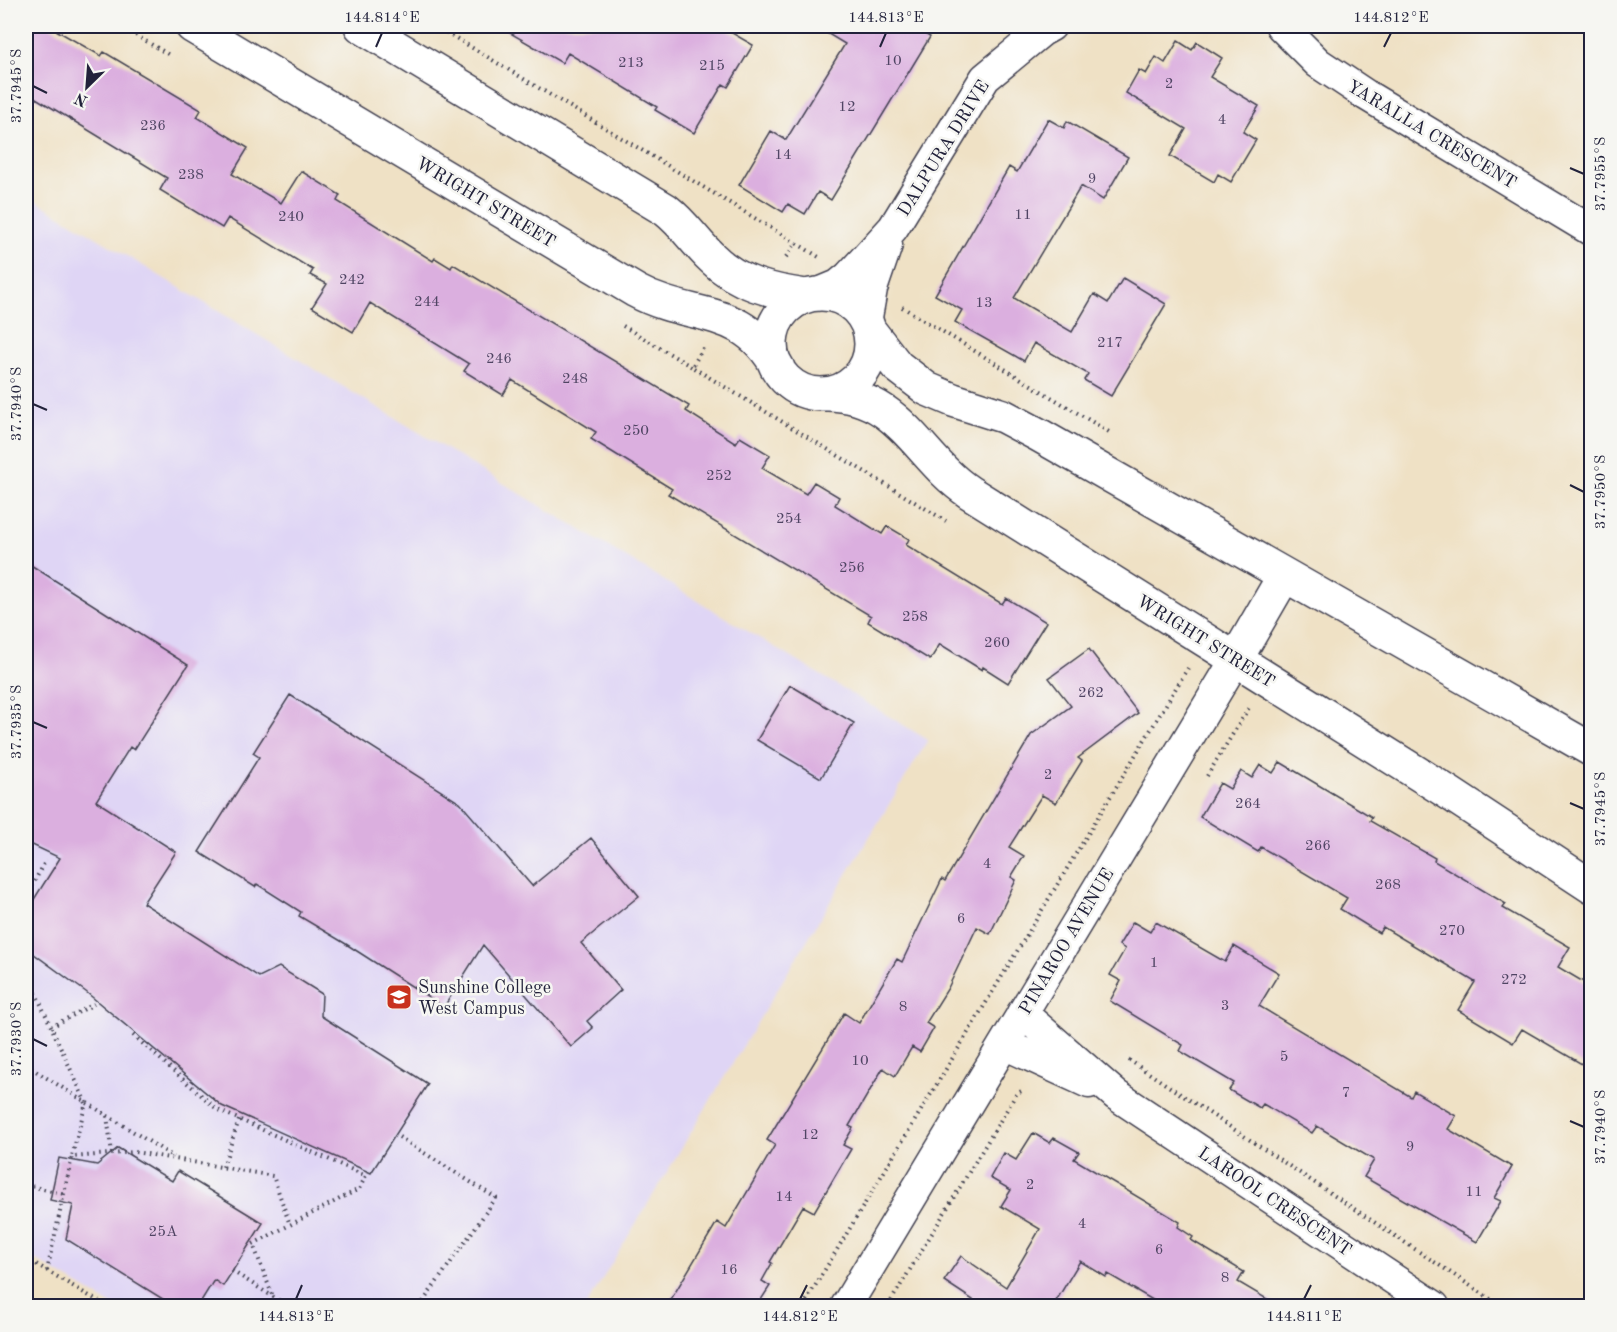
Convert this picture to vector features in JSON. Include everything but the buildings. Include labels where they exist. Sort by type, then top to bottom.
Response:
[{"type":"street","name":"WRIGHT STREET","points":[[192,26],[636,291],[657,300],[714,315],[737,324],[761,343],[778,368]]},
{"type":"street","points":[[361,26],[666,210],[683,224],[704,250],[722,267],[741,279],[757,286],[810,296],[835,296],[845,300],[854,306],[897,366],[927,389],[1003,416],[1039,435],[1592,750]]},
{"type":"street","name":"DALPURA DRIVE","points":[[868,326],[860,282],[985,78],[1042,30],[1051,26]]},
{"type":"street","name":"YARALLA CRESCENT","points":[[1281,26],[1318,63],[1592,231]]},
{"type":"street","points":[[860,282],[838,285],[788,307],[775,325],[771,347],[778,368],[794,386],[804,391],[828,394],[850,385],[863,371],[870,355],[871,342],[868,326]]},
{"type":"street","name":"WRIGHT STREET","points":[[828,394],[851,396],[885,412],[909,431],[963,488],[1449,793],[1592,887]]},
{"type":"street","name":"PINAROO AVENUE","points":[[846,1306],[1284,576]]},
{"type":"street","name":"LAROOL CRESCENT","points":[[1022,1013],[1116,1095],[1434,1306]]},
{"type":"street","name":"LAROOL CRESCENT","points":[[1004,1044],[1116,1095]]},
{"type":"path","points":[[436,26],[1113,435]]},
{"type":"path","points":[[757,286],[768,270],[786,258],[796,243]]},
{"type":"path","points":[[737,324],[728,339],[705,344],[692,367],[950,524]]},
{"type":"path","points":[[1178,662],[1219,687]]},
{"type":"path","points":[[803,1306],[1188,668]]},
{"type":"path","points":[[1207,777],[1250,705],[1260,711]]},
{"type":"path","points":[[26,897],[46,860]]},
{"type":"path","points":[[26,959],[34,965],[26,982]]},
{"type":"path","points":[[28,976],[86,1103],[47,1271]]},
{"type":"path","points":[[51,1027],[94,1004]]},
{"type":"path","points":[[133,1035],[218,1110],[366,1176],[359,1189],[252,1244],[273,1297]]},
{"type":"path","points":[[1124,1056],[1501,1306]]},
{"type":"path","points":[[888,1306],[1017,1093],[1035,1085],[1047,1064]]},
{"type":"path","points":[[26,1065],[177,1159]]},
{"type":"path","points":[[107,1116],[112,1153]]},
{"type":"path","points":[[223,1167],[239,1120]]},
{"type":"path","points":[[399,1137],[496,1198],[420,1306]]},
{"type":"path","points":[[72,1157],[135,1152],[273,1176],[290,1225]]},
{"type":"path","points":[[26,1185],[64,1194]]},
{"type":"path","points":[[26,1258],[106,1306]]},
{"type":"path","points":[[232,1271],[288,1306]]},
{"type":"shaded area","name":"Sunshine College West Campus","points":[[26,195],[928,740],[586,1306],[113,1306],[26,1254]]},
{"type":"place","name":"Sunshine College West Campus","points":[[399,997]]}]
